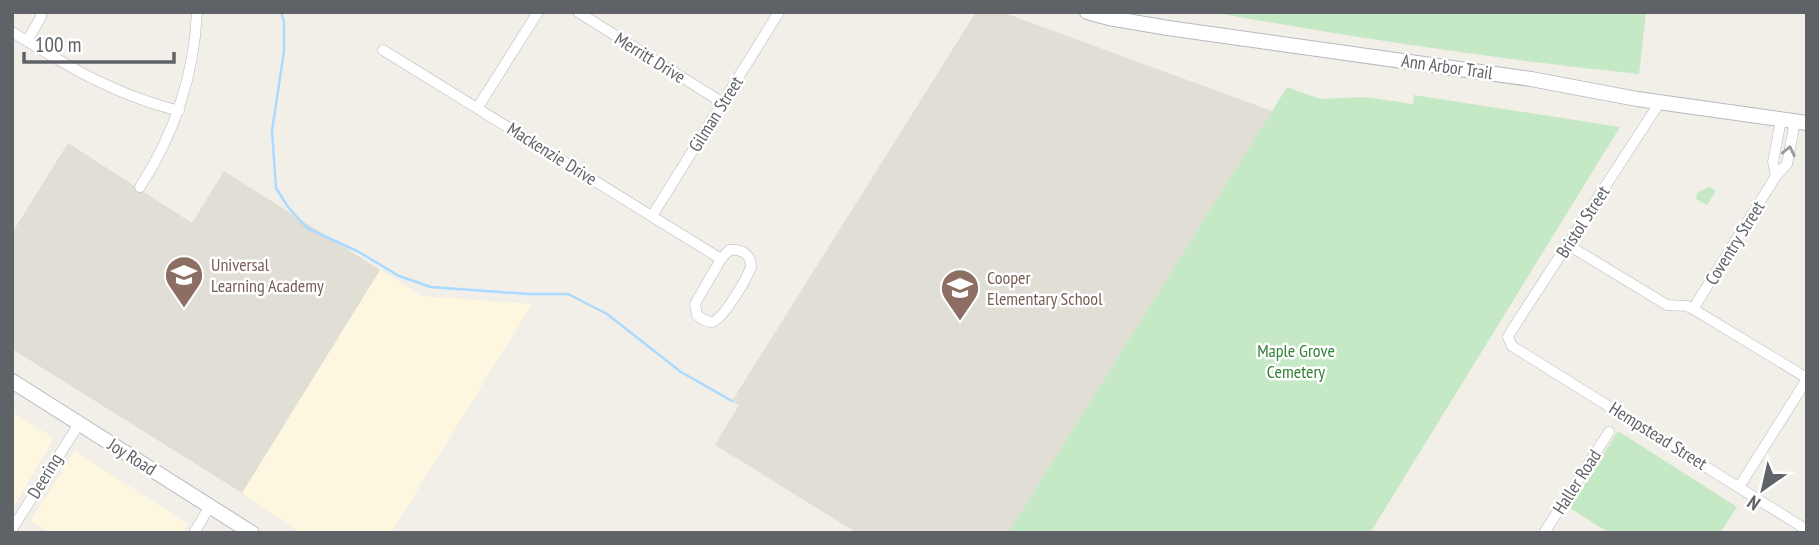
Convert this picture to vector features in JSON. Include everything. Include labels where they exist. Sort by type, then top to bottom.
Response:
[{"type":"street","points":[[140,187],[162,151],[179,111],[191,66],[197,12]]},
{"type":"street","points":[[478,107],[538,12]]},
{"type":"street","name":"Merritt Drive","points":[[578,12],[723,103]]},
{"type":"street","name":"Gilman Street","points":[[652,216],[779,12]]},
{"type":"street","name":"Ann Arbor Trail","points":[[1087,12],[1144,24],[1531,79],[1795,122]]},
{"type":"street","points":[[27,41],[45,14]]},
{"type":"street","points":[[12,32],[102,85],[179,111]]},
{"type":"street","name":"Mackenzie Drive","points":[[383,50],[721,259]]},
{"type":"street","name":"Bristol Street","points":[[1510,342],[1510,333],[1660,102]]},
{"type":"street","name":"Coventry Street","points":[[1693,309],[1776,176],[1773,162],[1795,122]]},
{"type":"street","points":[[1568,245],[1667,305],[1693,309],[1807,378],[1739,487]]},
{"type":"street","points":[[729,250],[743,251],[750,259],[751,267],[723,315],[713,322],[706,321],[697,315],[695,304],[721,259],[729,250]]},
{"type":"street","name":"Hempstead Street","points":[[1510,342],[1511,346],[1807,530]]},
{"type":"street","name":"Joy Road","points":[[12,381],[252,533]]},
{"type":"street","name":"Deering","points":[[12,529],[79,424]]},
{"type":"street","name":"Haller Road","points":[[1544,533],[1609,432]]},
{"type":"street","points":[[194,533],[210,506]]},
{"type":"shaded area","name":"Cooper Elementary School","points":[[976,12],[1002,12],[1272,111],[1008,533],[857,533],[715,445],[739,405],[732,401]]},
{"type":"shaded area","name":"Universal Learning Academy","points":[[68,143],[192,223],[224,171],[380,270],[242,493],[12,349],[12,233]]},
{"type":"shaded area","points":[[380,270],[422,296],[532,304],[391,533],[301,533],[242,493]]},
{"type":"shaded area","points":[[12,412],[54,438],[12,510]]},
{"type":"shaded area","points":[[75,451],[188,524],[183,533],[49,533],[31,521]]},
{"type":"green space","points":[[1212,12],[1646,12],[1639,74],[1425,47]]},
{"type":"green space","name":"Maple Grove Cemetery","points":[[1287,87],[1320,99],[1364,97],[1413,104],[1414,95],[1620,127],[1370,533],[1008,533]]},
{"type":"green space","points":[[1709,187],[1716,191],[1707,205],[1696,199],[1697,193]]},
{"type":"green space","points":[[1618,431],[1737,507],[1720,533],[1609,533],[1570,508]]},
{"type":"waterway","points":[[281,12],[284,22],[284,51],[272,131],[276,188],[288,207],[307,228],[359,252],[399,276],[431,287],[568,294],[607,314],[681,372],[732,401]]},
{"type":"place","name":"Universal Learning Academy","points":[[184,309]]},
{"type":"place","name":"Cooper Elementary School","points":[[960,322]]}]
